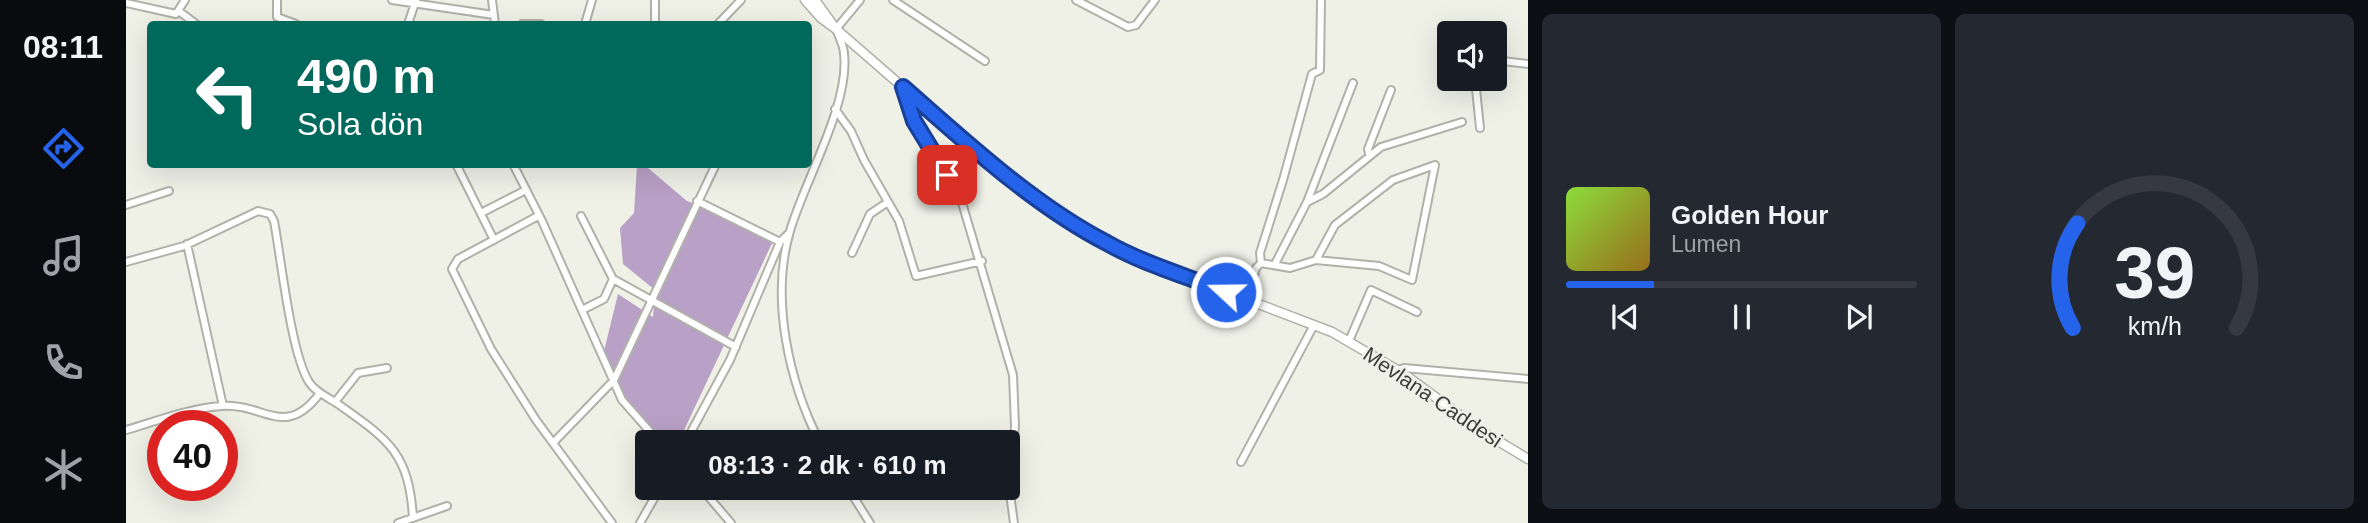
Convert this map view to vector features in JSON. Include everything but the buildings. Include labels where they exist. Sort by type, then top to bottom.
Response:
[{"type":"street","points":[[180,12],[185,0]]},
{"type":"street","points":[[277,0],[277,17],[288,21]]},
{"type":"street","points":[[393,0],[416,1],[494,15]]},
{"type":"street","points":[[492,0],[495,21]]},
{"type":"street","points":[[586,21],[592,0]]},
{"type":"street","points":[[654,21],[655,0]]},
{"type":"street","points":[[721,21],[741,0]]},
{"type":"street","points":[[805,0],[821,18],[836,29],[845,54],[842,87],[789,232],[781,274],[792,371],[805,414],[813,430]]},
{"type":"street","name":"Mevlana Caddesi","points":[[815,0],[836,29],[903,87],[1023,187],[1091,235],[1130,255],[1349,341],[1398,370],[1480,430],[1528,459]]},
{"type":"street","points":[[836,29],[860,0]]},
{"type":"street","points":[[893,0],[985,61]]},
{"type":"street","points":[[1076,0],[1128,27],[1136,24],[1155,0]]},
{"type":"street","points":[[1247,299],[1261,263],[1260,253],[1286,170],[1311,74],[1320,70],[1321,0]]},
{"type":"street","points":[[409,21],[416,1]]},
{"type":"street","points":[[126,2],[173,14],[180,12]]},
{"type":"street","points":[[180,12],[192,21]]},
{"type":"street","points":[[1507,62],[1528,64]]},
{"type":"street","points":[[1275,264],[1307,202],[1353,83]]},
{"type":"street","points":[[903,87],[914,121],[960,196],[982,261],[997,328],[1013,375],[1015,426],[1010,494],[1013,523]]},
{"type":"street","points":[[1369,154],[1368,149],[1391,90]]},
{"type":"street","points":[[1476,91],[1479,128]]},
{"type":"street","points":[[835,109],[851,131],[899,221],[916,276],[982,261]]},
{"type":"street","points":[[1307,202],[1331,188],[1369,154],[1388,144],[1462,122]]},
{"type":"street","points":[[1261,263],[1290,268],[1316,260],[1379,266],[1412,280],[1435,165],[1393,180],[1339,222],[1329,232],[1316,260]]},
{"type":"street","points":[[458,168],[494,240]]},
{"type":"street","points":[[515,168],[622,400],[649,430]]},
{"type":"street","points":[[553,443],[614,380],[714,168]]},
{"type":"street","points":[[126,205],[169,191]]},
{"type":"street","points":[[481,213],[524,191]]},
{"type":"street","points":[[696,201],[780,242]]},
{"type":"street","points":[[852,253],[870,214],[888,202]]},
{"type":"street","points":[[126,262],[187,244],[258,211],[272,216],[302,368],[309,382],[320,393],[379,434],[404,466],[410,483],[413,518]]},
{"type":"street","points":[[538,216],[458,259],[452,269],[491,349],[553,443],[612,523]]},
{"type":"street","points":[[580,216],[614,279],[736,347]]},
{"type":"street","points":[[692,430],[736,347],[780,242],[789,232]]},
{"type":"street","points":[[187,244],[223,406]]},
{"type":"street","points":[[582,310],[604,299],[614,279]]},
{"type":"street","points":[[1349,341],[1371,290],[1418,312]]},
{"type":"street","points":[[1241,463],[1314,325]]},
{"type":"street","points":[[335,402],[358,373],[387,368]]},
{"type":"street","points":[[1398,370],[1404,368],[1528,379]]},
{"type":"street","points":[[126,430],[223,406],[280,418],[297,416],[307,410],[320,393]]},
{"type":"street","points":[[640,523],[653,500]]},
{"type":"street","points":[[711,500],[731,523]]},
{"type":"street","points":[[856,500],[870,523]]},
{"type":"street","points":[[398,523],[447,506]]},
{"type":"shaded area","points":[[637,168],[648,168],[687,201],[728,216],[774,239],[684,430],[652,430],[627,401],[604,351],[618,294],[653,317],[655,290],[623,264],[620,228],[634,213]]},
{"type":"route","points":[[947,175],[914,121],[903,87],[1023,187],[1091,235],[1130,255],[1226,292]]}]
